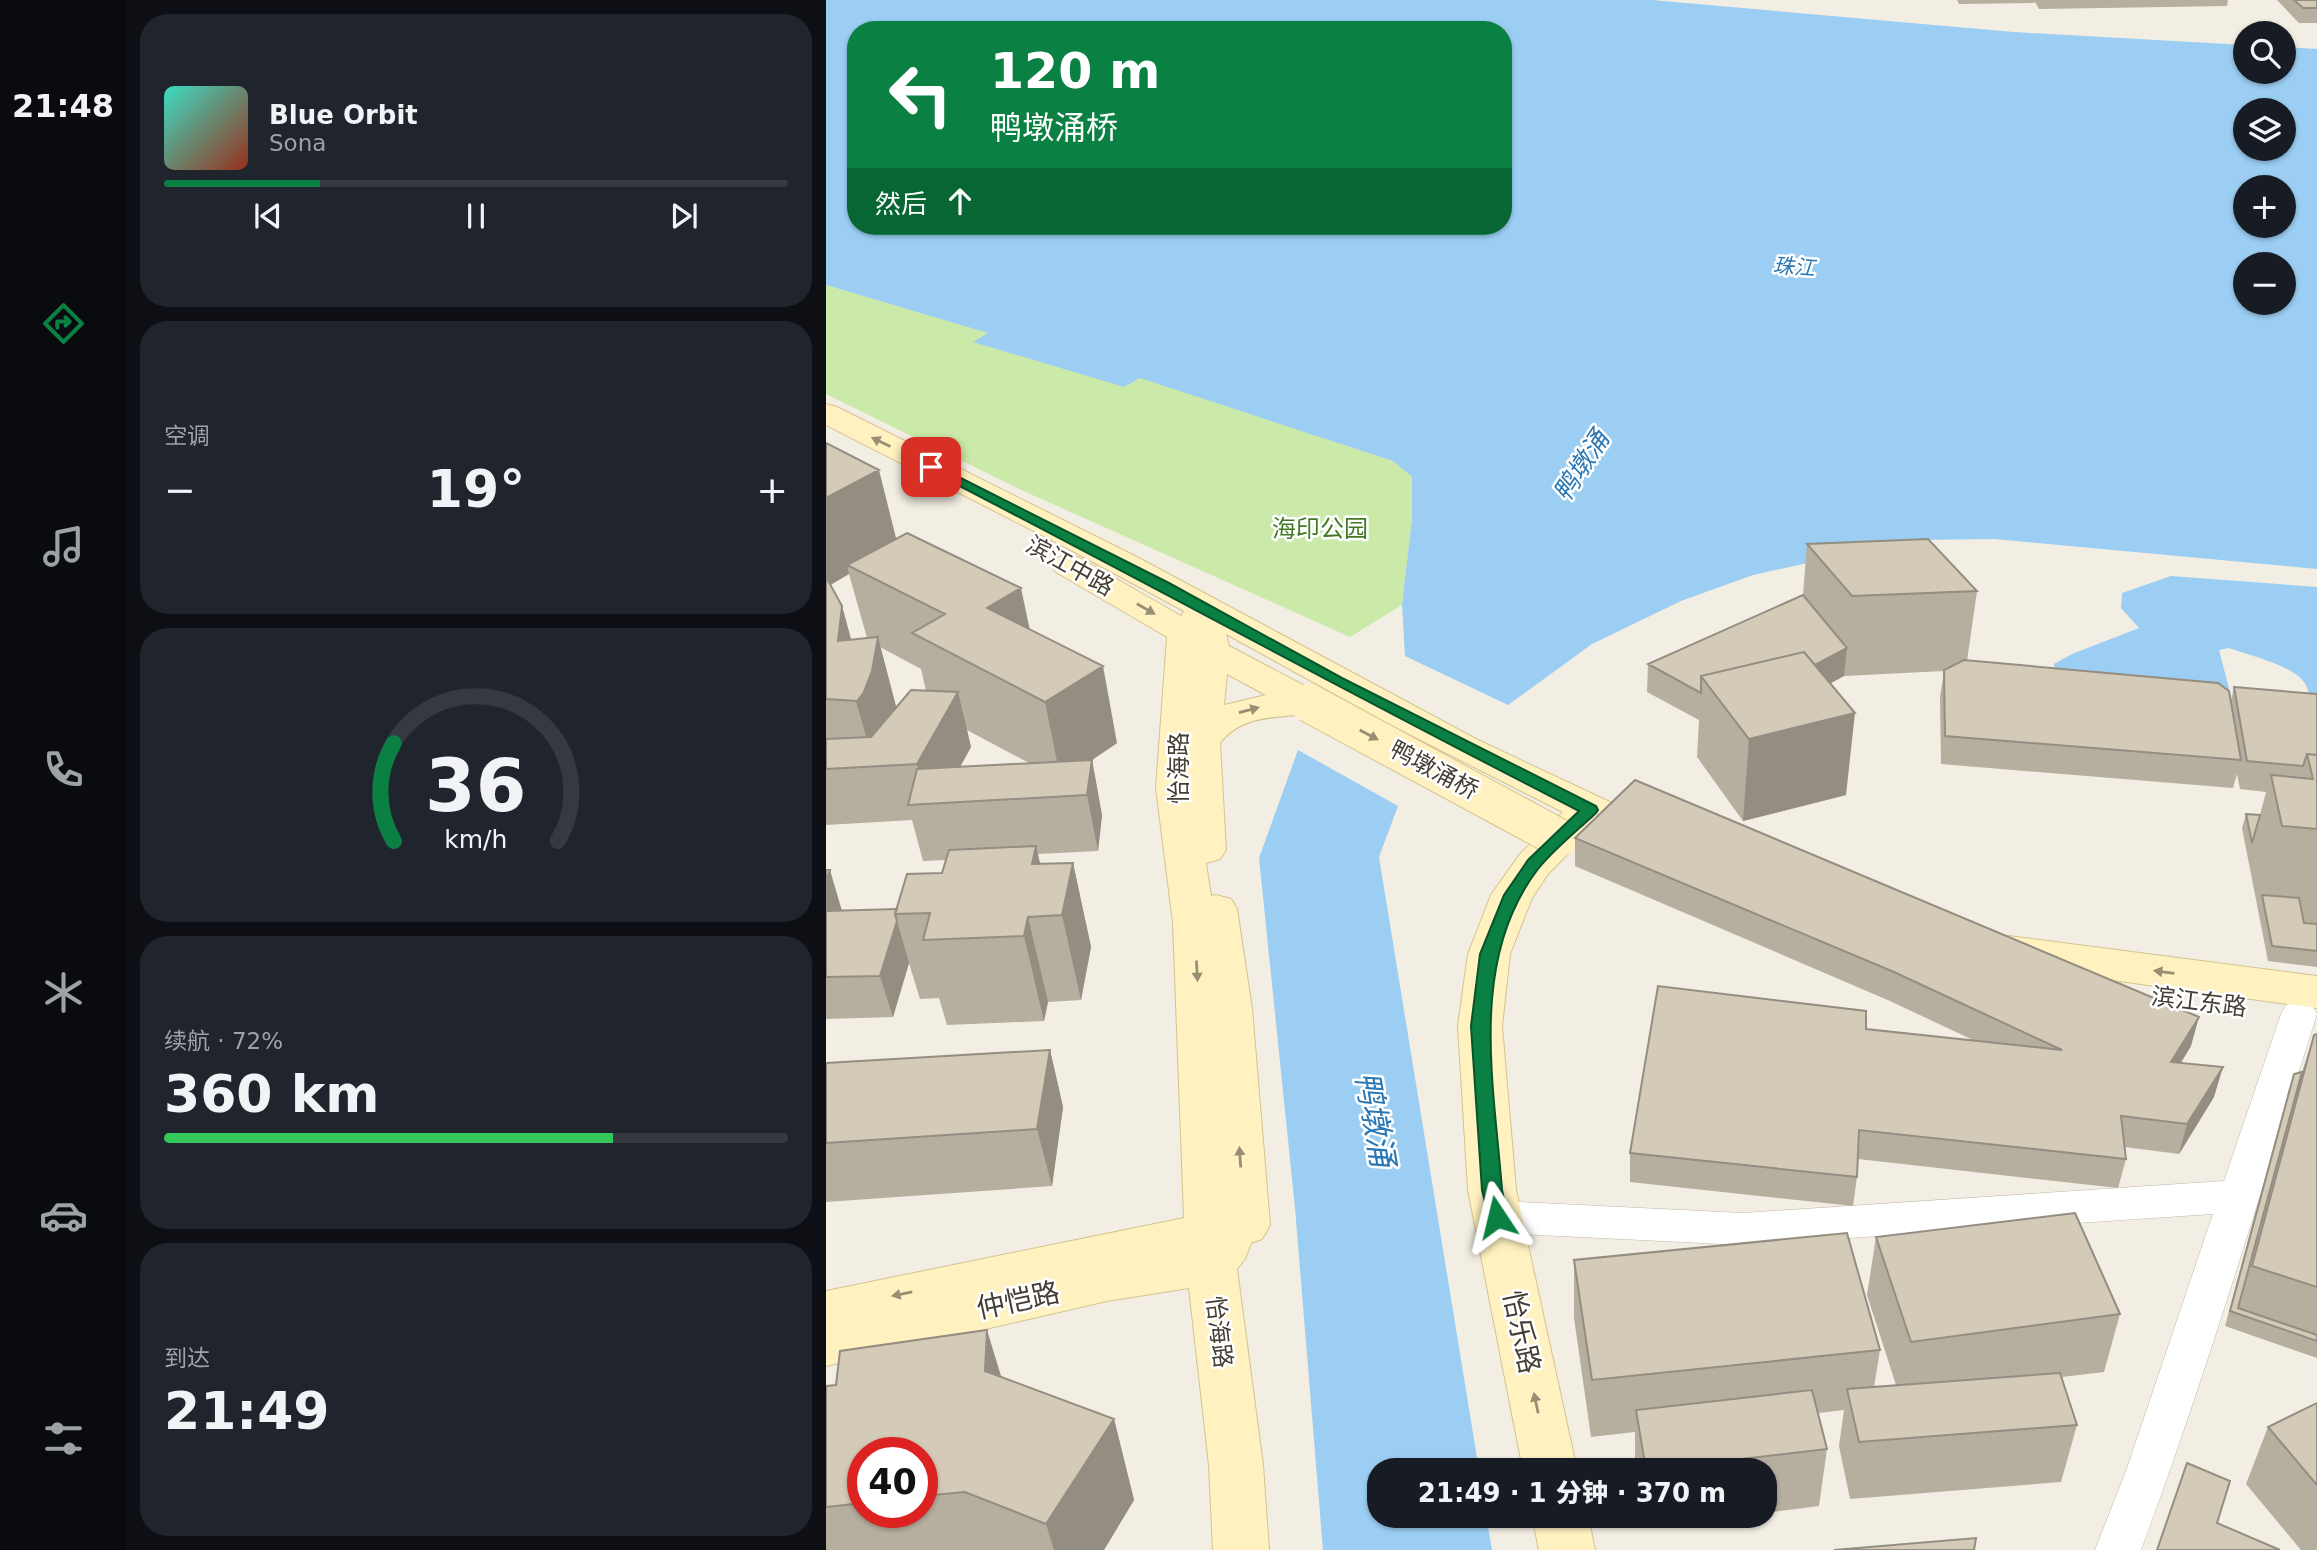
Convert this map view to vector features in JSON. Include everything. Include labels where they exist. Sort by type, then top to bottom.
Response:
[{"type":"street","name":"滨江中路","points":[[826,413],[1200,631],[1323,692]]},
{"type":"street","name":"滨江中路","points":[[826,438],[1081,571],[1158,616],[1200,631]]},
{"type":"street","name":"怡海路","points":[[1200,631],[1201,743],[1207,863],[1219,925],[1230,1009],[1222,1240]]},
{"type":"street","name":"怡海路","points":[[1200,631],[1175,788],[1194,923],[1222,1240],[1241,1550]]},
{"type":"street","points":[[1201,743],[1208,732],[1224,719],[1247,709],[1323,692]]},
{"type":"street","name":"鸭墩涌桥","points":[[1323,692],[1598,846]]},
{"type":"street","points":[[1598,846],[1680,849]]},
{"type":"street","name":"怡乐路","points":[[1547,1458],[1492,1190],[1480,1026],[1489,954],[1513,895],[1534,864],[1598,846]]},
{"type":"street","name":"滨江东路","points":[[1979,961],[2311,1008]]},
{"type":"street","points":[[2118,1550],[2148,1471],[2241,1196],[2311,1008]]},
{"type":"street","points":[[1497,1217],[1743,1229],[2241,1196]]},
{"type":"street","name":"仲恺路","points":[[826,1311],[1222,1240]]},
{"type":"street","name":"仲恺路","points":[[826,1344],[1107,1280],[1222,1240]]},
{"type":"street","points":[[1562,1528],[1567,1550]]},
{"type":"green space","name":"海印公园","points":[[826,285],[989,333],[974,342],[1123,386],[1140,377],[1393,461],[1412,477],[1412,518],[1402,605],[1350,637],[1019,489],[826,394]]},
{"type":"water","points":[[826,0],[1652,0],[2014,32],[2233,44],[2233,84],[2296,84],[2296,48],[2317,49],[2317,569],[1995,539],[1913,540],[1753,575],[1681,601],[1592,644],[1508,705],[1405,656],[1402,605],[1412,518],[1412,477],[1393,461],[1140,378],[1124,387],[973,342],[988,333],[826,285]]},
{"type":"water","points":[[2171,576],[2317,587],[2317,705],[2304,682],[2290,670],[2229,648],[2219,650],[2235,712],[2059,697],[2054,664],[2072,654],[2139,628],[2121,608],[2122,593]]},
{"type":"water","name":"鸭墩涌","points":[[1298,750],[1398,806],[1379,857],[1477,1458],[1367,1458],[1367,1528],[1488,1528],[1492,1550],[1323,1550],[1295,1208],[1259,858]]},
{"type":"building","points":[[2294,0],[2317,0],[2317,8],[2303,8]]},
{"type":"building","points":[[826,443],[879,470],[826,498]]},
{"type":"building","points":[[907,533],[1021,588],[987,608],[1103,666],[1045,702],[912,633],[945,614],[847,565]]},
{"type":"building","points":[[1928,539],[1977,591],[1852,596],[1807,544]]},
{"type":"building","points":[[826,577],[842,606],[838,641],[878,637],[872,671],[863,694],[857,701],[826,699]]},
{"type":"building","points":[[1803,595],[1847,648],[1815,665],[1804,652],[1701,676],[1701,693],[1648,664]]},
{"type":"building","points":[[1804,652],[1855,713],[1749,739],[1701,676]]},
{"type":"building","points":[[1964,660],[2218,683],[2229,691],[2241,760],[1945,736],[1944,670]]},
{"type":"building","points":[[2234,687],[2317,694],[2317,755],[2307,754],[2303,766],[2247,761]]},
{"type":"building","points":[[911,690],[958,692],[917,764],[826,769],[826,739],[871,737]]},
{"type":"building","points":[[2307,754],[2317,755],[2317,829],[2282,826],[2271,775],[2313,779]]},
{"type":"building","points":[[1092,760],[1087,795],[908,805],[917,769]]},
{"type":"building","points":[[1635,780],[2199,1017],[2171,1062],[2223,1067],[2187,1124],[2121,1116],[2126,1159],[1859,1130],[1857,1177],[1630,1153],[1658,986],[1866,1011],[1866,1029],[2062,1050],[1894,972],[1575,838]]},
{"type":"building","points":[[2246,814],[2260,815],[2252,843]]},
{"type":"building","points":[[1036,846],[1032,864],[1073,863],[1062,915],[1028,917],[1024,936],[923,940],[930,913],[895,914],[907,874],[942,873],[949,850]]},
{"type":"building","points":[[2262,895],[2299,898],[2304,923],[2317,924],[2317,951],[2272,946]]},
{"type":"building","points":[[897,909],[897,921],[880,976],[826,977],[826,911]]},
{"type":"building","points":[[2317,1034],[2317,1287],[2252,1266],[2314,1035]]},
{"type":"building","points":[[1050,1050],[1037,1129],[826,1143],[826,1063]]},
{"type":"building","points":[[2302,1072],[2238,1308],[2317,1335],[2317,1341],[2230,1311],[2294,1074]]},
{"type":"building","points":[[2075,1213],[2120,1314],[1911,1342],[1876,1237]]},
{"type":"building","points":[[1847,1233],[1880,1350],[1592,1380],[1574,1260]]},
{"type":"building","points":[[987,1330],[985,1371],[1114,1419],[1046,1524],[965,1492],[938,1495],[938,1437],[847,1437],[847,1505],[826,1507],[826,1386],[836,1385],[840,1351]]},
{"type":"building","points":[[2060,1373],[2077,1425],[1859,1442],[1847,1389]]},
{"type":"building","points":[[1812,1390],[1827,1449],[1749,1458],[1644,1458],[1636,1410]]},
{"type":"building","points":[[2317,1403],[2317,1485],[2268,1427]]},
{"type":"building","points":[[2187,1463],[2230,1481],[2217,1523],[2280,1550],[2157,1550]]},
{"type":"building","points":[[1976,1538],[1974,1550],[1834,1550]]},
{"type":"route","points":[[931,467],[1164,586],[1337,681],[1590,810],[1534,864],[1513,895],[1489,954],[1480,1026],[1492,1190],[1497,1217]]},
{"type":"water label","name":"珠江","points":[[1794,267]]}]
